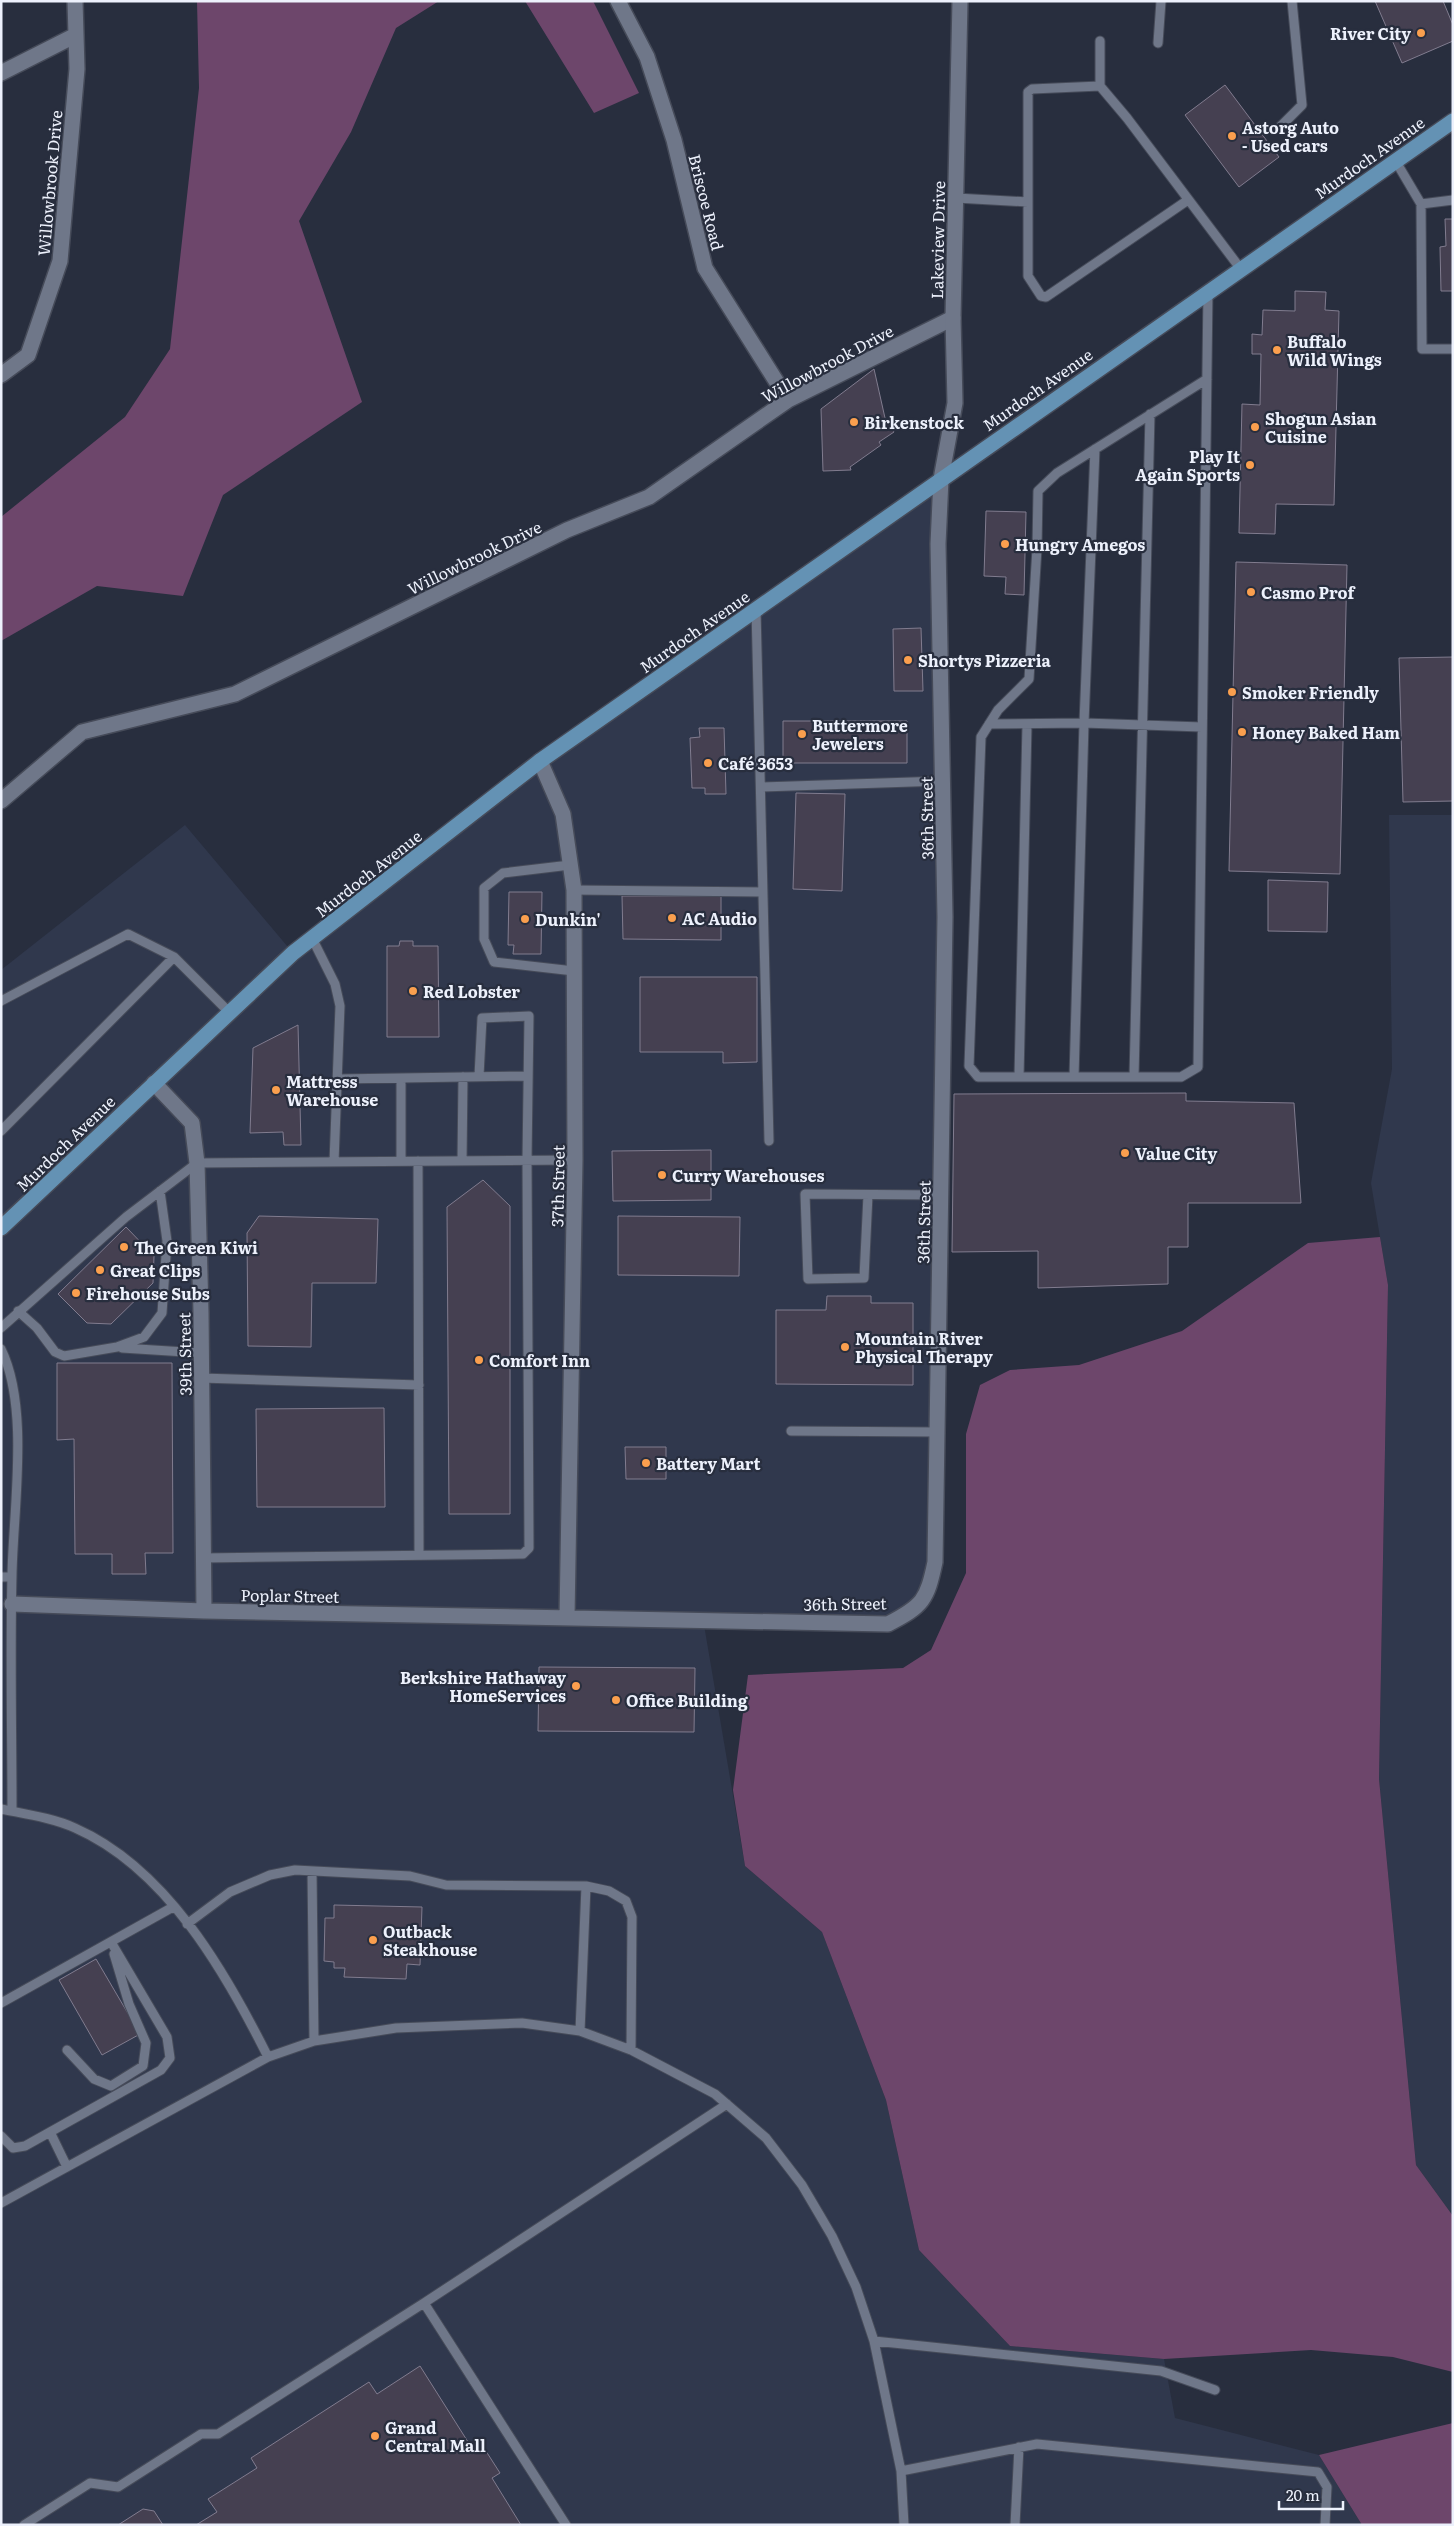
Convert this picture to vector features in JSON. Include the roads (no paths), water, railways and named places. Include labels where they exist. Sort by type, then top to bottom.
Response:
[{"type":"main road","name":"Murdoch Avenue","points":[[1,1228],[230,1012],[312,938],[540,760],[1240,268],[1453,121]]},
{"type":"street","name":"Willowbrook Drive","points":[[1,375],[28,355],[60,261],[77,69],[75,1]]},
{"type":"street","name":"Briscoe Road","points":[[618,1],[647,57],[674,140],[705,268],[788,400]]},
{"type":"street","name":"Lakeview Drive","points":[[940,479],[954,403],[953,318],[960,1]]},
{"type":"street","points":[[1,73],[76,36]]},
{"type":"street","name":"Willowbrook Drive","points":[[1,801],[82,732],[234,694],[568,530],[649,497],[788,400],[953,318]]},
{"type":"street","name":"36th Street","points":[[567,1617],[888,1624],[910,1612],[929,1592],[935,1562],[945,917],[938,544],[940,479]]},
{"type":"street","name":"37th Street","points":[[540,760],[563,814],[574,890],[575,1160],[567,1617]]},
{"type":"street","name":"39th Street","points":[[154,1083],[192,1123],[196,1163],[202,1378],[204,1611]]},
{"type":"street","name":"Poplar Street","points":[[12,1604],[204,1611],[567,1617]]},
{"type":"lane","points":[[1158,43],[1161,1]]},
{"type":"lane","points":[[1280,127],[1302,105],[1292,1]]},
{"type":"lane","points":[[1100,41],[1100,86],[1240,268]]},
{"type":"lane","points":[[1100,86],[1032,89],[1028,92],[1028,276],[1041,296],[1046,297],[1188,200]]},
{"type":"lane","points":[[1395,160],[1422,204],[1422,349],[1453,349]]},
{"type":"lane","points":[[956,198],[1028,202]]},
{"type":"lane","points":[[1422,204],[1453,200]]},
{"type":"lane","points":[[1207,379],[1057,473],[1038,491],[1037,548],[1029,679],[998,710],[981,737],[969,1066],[978,1076],[1181,1077],[1198,1067],[1202,727],[1207,379],[1208,291]]},
{"type":"lane","points":[[1134,1077],[1150,414]]},
{"type":"lane","points":[[1074,1076],[1084,723],[1095,449]]},
{"type":"lane","points":[[756,608],[769,1141]]},
{"type":"lane","points":[[989,724],[1084,723],[1202,727]]},
{"type":"lane","points":[[1019,1077],[1027,725]]},
{"type":"lane","points":[[760,787],[942,781]]},
{"type":"lane","points":[[570,865],[503,873],[484,888],[484,939],[494,962],[574,971]]},
{"type":"lane","points":[[574,890],[763,892]]},
{"type":"lane","points":[[1,1001],[128,934],[174,957],[230,1012]]},
{"type":"lane","points":[[312,938],[336,984],[340,1006],[334,1162]]},
{"type":"lane","points":[[1,1131],[174,957]]},
{"type":"lane","points":[[203,1558],[523,1554],[529,1548],[527,1160],[529,1016],[482,1018],[479,1076]]},
{"type":"lane","points":[[338,1079],[528,1076]]},
{"type":"lane","points":[[462,1161],[463,1077]]},
{"type":"lane","points":[[401,1078],[401,1162]]},
{"type":"lane","points":[[1,1328],[126,1216],[196,1163],[575,1160]]},
{"type":"lane","points":[[418,1161],[419,1554]]},
{"type":"lane","points":[[18,1311],[37,1328],[55,1352],[64,1356],[116,1347],[144,1337],[162,1313],[167,1241],[160,1191]]},
{"type":"lane","points":[[868,1195],[864,1278],[808,1279],[806,1194],[940,1195]]},
{"type":"lane","points":[[116,1347],[201,1353]]},
{"type":"lane","points":[[1,1349],[9,1365],[18,1418],[12,1577],[12,1812]]},
{"type":"lane","points":[[202,1378],[419,1385]]},
{"type":"lane","points":[[791,1430],[937,1432]]},
{"type":"lane","points":[[1,1577],[12,1577]]},
{"type":"lane","points":[[1,1809],[73,1826],[103,1842],[132,1862],[187,1924],[220,1972],[268,2057]]},
{"type":"lane","points":[[187,1924],[230,1892],[270,1875],[295,1870],[410,1876],[446,1884],[586,1886],[609,1891],[626,1901],[632,1917],[631,2050]]},
{"type":"lane","points":[[312,1871],[314,2041]]},
{"type":"lane","points":[[580,2030],[586,1886]]},
{"type":"lane","points":[[1,2003],[173,1907]]},
{"type":"lane","points":[[67,2050],[94,2079],[111,2086],[143,2066],[146,2042],[129,2004],[110,1942]]},
{"type":"lane","points":[[1,2136],[13,2148],[25,2146],[161,2070],[170,2058],[167,2037],[110,1942]]},
{"type":"lane","points":[[1,2203],[268,2057],[314,2041],[405,2028],[522,2023],[580,2030],[631,2050],[715,2094],[766,2138],[802,2185],[832,2236],[856,2287],[874,2341],[901,2471],[904,2525]]},
{"type":"lane","points":[[24,2525],[90,2483],[118,2487],[202,2434],[218,2434],[424,2303],[727,2104]]},
{"type":"lane","points":[[50,2132],[67,2167]]},
{"type":"lane","points":[[424,2303],[566,2525]]},
{"type":"lane","points":[[874,2341],[1161,2371],[1215,2390]]},
{"type":"lane","points":[[901,2471],[1037,2444],[1318,2472],[1327,2487],[1325,2525]]},
{"type":"lane","points":[[1015,2525],[1019,2447]]},
{"type":"place","name":"River City","points":[[1421,33]]},
{"type":"place","name":"Astorg Auto - Used cars","points":[[1232,136]]},
{"type":"place","name":"Buffalo Wild Wings","points":[[1277,350]]},
{"type":"place","name":"Birkenstock","points":[[854,422]]},
{"type":"place","name":"Shogun Asian Cuisine","points":[[1255,427]]},
{"type":"place","name":"Play It Again Sports","points":[[1250,465]]},
{"type":"place","name":"Hungry Amegos","points":[[1005,544]]},
{"type":"place","name":"Casmo Prof","points":[[1251,592]]},
{"type":"place","name":"Shortys Pizzeria","points":[[908,660]]},
{"type":"place","name":"Smoker Friendly","points":[[1232,692]]},
{"type":"place","name":"Honey Baked Ham","points":[[1242,732]]},
{"type":"place","name":"Buttermore Jewelers","points":[[802,734]]},
{"type":"place","name":"Café 3653","points":[[708,763]]},
{"type":"place","name":"AC Audio","points":[[672,918]]},
{"type":"place","name":"Dunkin'","points":[[525,919]]},
{"type":"place","name":"Red Lobster","points":[[413,991]]},
{"type":"place","name":"Mattress Warehouse","points":[[276,1090]]},
{"type":"place","name":"Value City","points":[[1125,1153]]},
{"type":"place","name":"Curry Warehouses","points":[[662,1175]]},
{"type":"place","name":"The Green Kiwi","points":[[124,1247]]},
{"type":"place","name":"Great Clips","points":[[100,1270]]},
{"type":"place","name":"Firehouse Subs","points":[[76,1293]]},
{"type":"place","name":"Mountain River Physical Therapy","points":[[845,1347]]},
{"type":"place","name":"Comfort Inn","points":[[479,1360]]},
{"type":"place","name":"Battery Mart","points":[[646,1463]]},
{"type":"place","name":"Berkshire Hathaway HomeServices","points":[[576,1686]]},
{"type":"place","name":"Office Building","points":[[616,1700]]},
{"type":"place","name":"Outback Steakhouse","points":[[373,1940]]},
{"type":"place","name":"Grand Central Mall","points":[[375,2436]]}]
